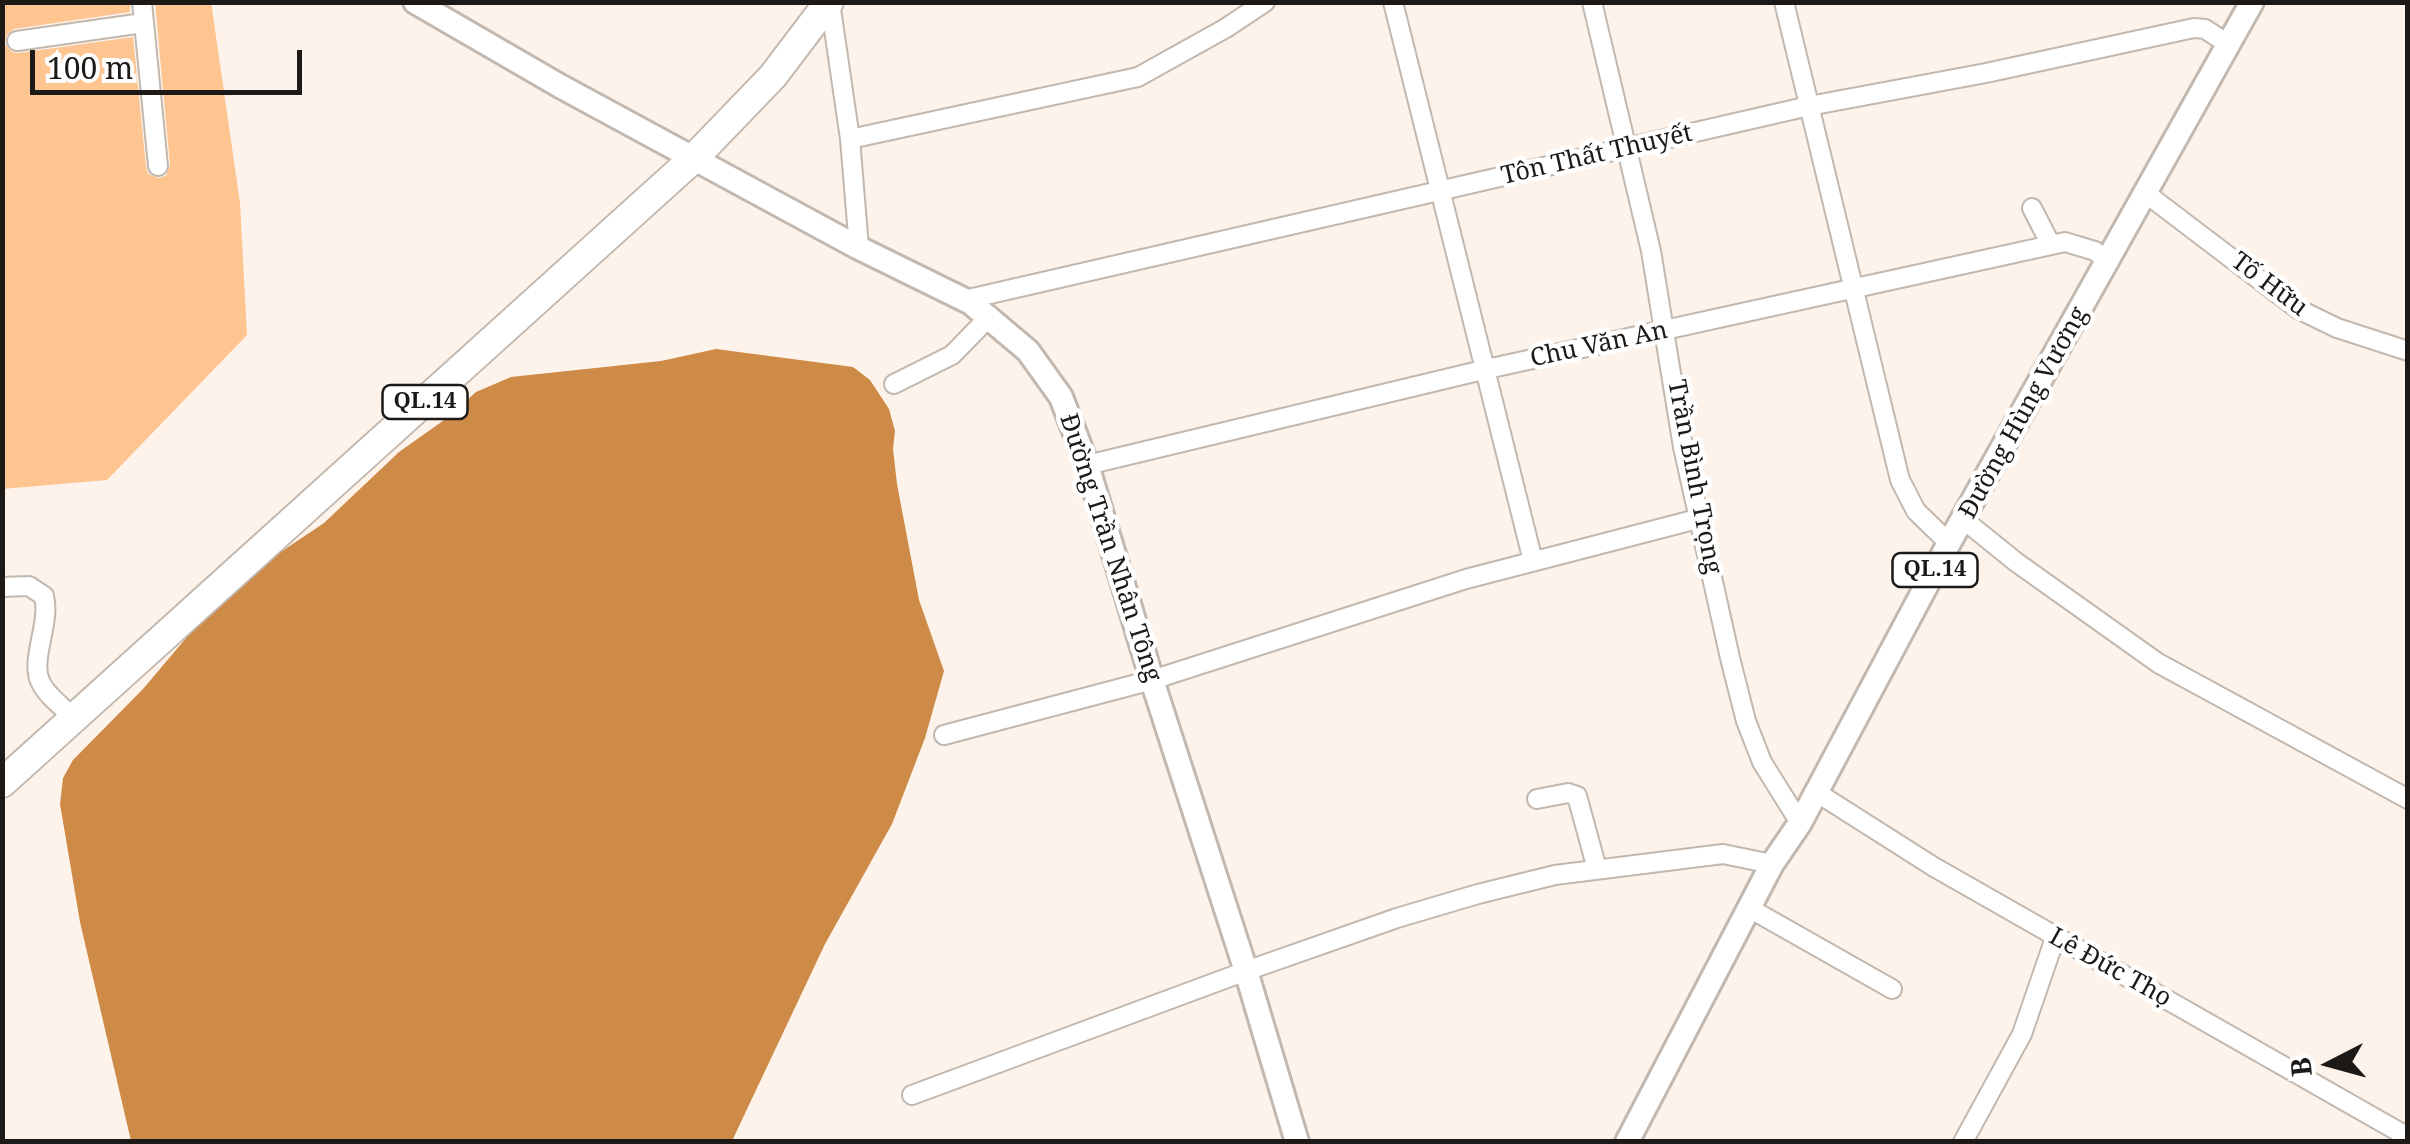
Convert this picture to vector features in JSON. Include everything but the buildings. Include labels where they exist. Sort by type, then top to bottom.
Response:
[{"type":"highway","name":"QL.14","points":[[2,783],[694,158],[773,76],[830,2]]},
{"type":"main road","name":"Đường Trần Nhân Tông","points":[[415,2],[859,248],[964,300],[990,316],[1028,352],[1061,397],[1087,465],[1297,1142]]},
{"type":"main road","name":"Đường Hùng Vương","points":[[1627,1142],[1772,864],[1800,823],[1950,543],[2252,2]]},
{"type":"street","points":[[142,2],[158,166]]},
{"type":"street","points":[[830,2],[850,139],[859,248]]},
{"type":"street","points":[[850,139],[1138,76],[1226,28],[1264,2]]},
{"type":"street","points":[[1394,2],[1533,561]]},
{"type":"street","name":"Trần Bình Trọng","points":[[1592,2],[1666,330],[1684,447],[1718,608],[1746,721],[1762,762],[1800,823]]},
{"type":"street","points":[[1784,2],[1900,480],[1916,511],[1950,543]]},
{"type":"street","points":[[17,40],[143,23]]},
{"type":"street","name":"Tôn Thất Thuyết","points":[[964,300],[1809,106],[2194,28],[2206,28],[2228,44]]},
{"type":"street","name":"Tố Hữu","points":[[2144,192],[2298,309],[2337,328],[2408,351]]},
{"type":"street","points":[[2032,208],[2051,246]]},
{"type":"street","name":"Chu Văn An","points":[[1087,465],[1487,369],[2065,242],[2083,246],[2108,262]]},
{"type":"street","points":[[894,384],[952,355],[990,316]]},
{"type":"street","points":[[944,736],[1152,680],[1418,593],[1701,518]]},
{"type":"street","points":[[1964,520],[2158,663],[2408,799]]},
{"type":"street","points":[[2,586],[28,586],[44,596],[47,619],[38,659],[40,684],[74,718]]},
{"type":"street","name":"Lê Đức Thọ","points":[[1816,792],[2055,938],[2408,1137]]},
{"type":"street","points":[[1537,799],[1568,793],[1577,796],[1597,869]]},
{"type":"street","points":[[912,1096],[1246,971],[1446,903],[1555,875],[1597,869],[1723,854],[1772,864]]},
{"type":"street","points":[[1750,908],[1892,989]]},
{"type":"street","points":[[1963,1142],[2022,1034],[2055,938]]},
{"type":"shaded area","points":[[716,349],[853,367],[870,380],[889,409],[895,431],[897,484],[919,600],[944,671],[925,738],[892,824],[825,944],[732,1141],[131,1141],[80,922],[60,804],[63,778],[73,760],[143,689],[230,586],[324,523],[399,452],[476,392],[511,377],[661,361]]}]
